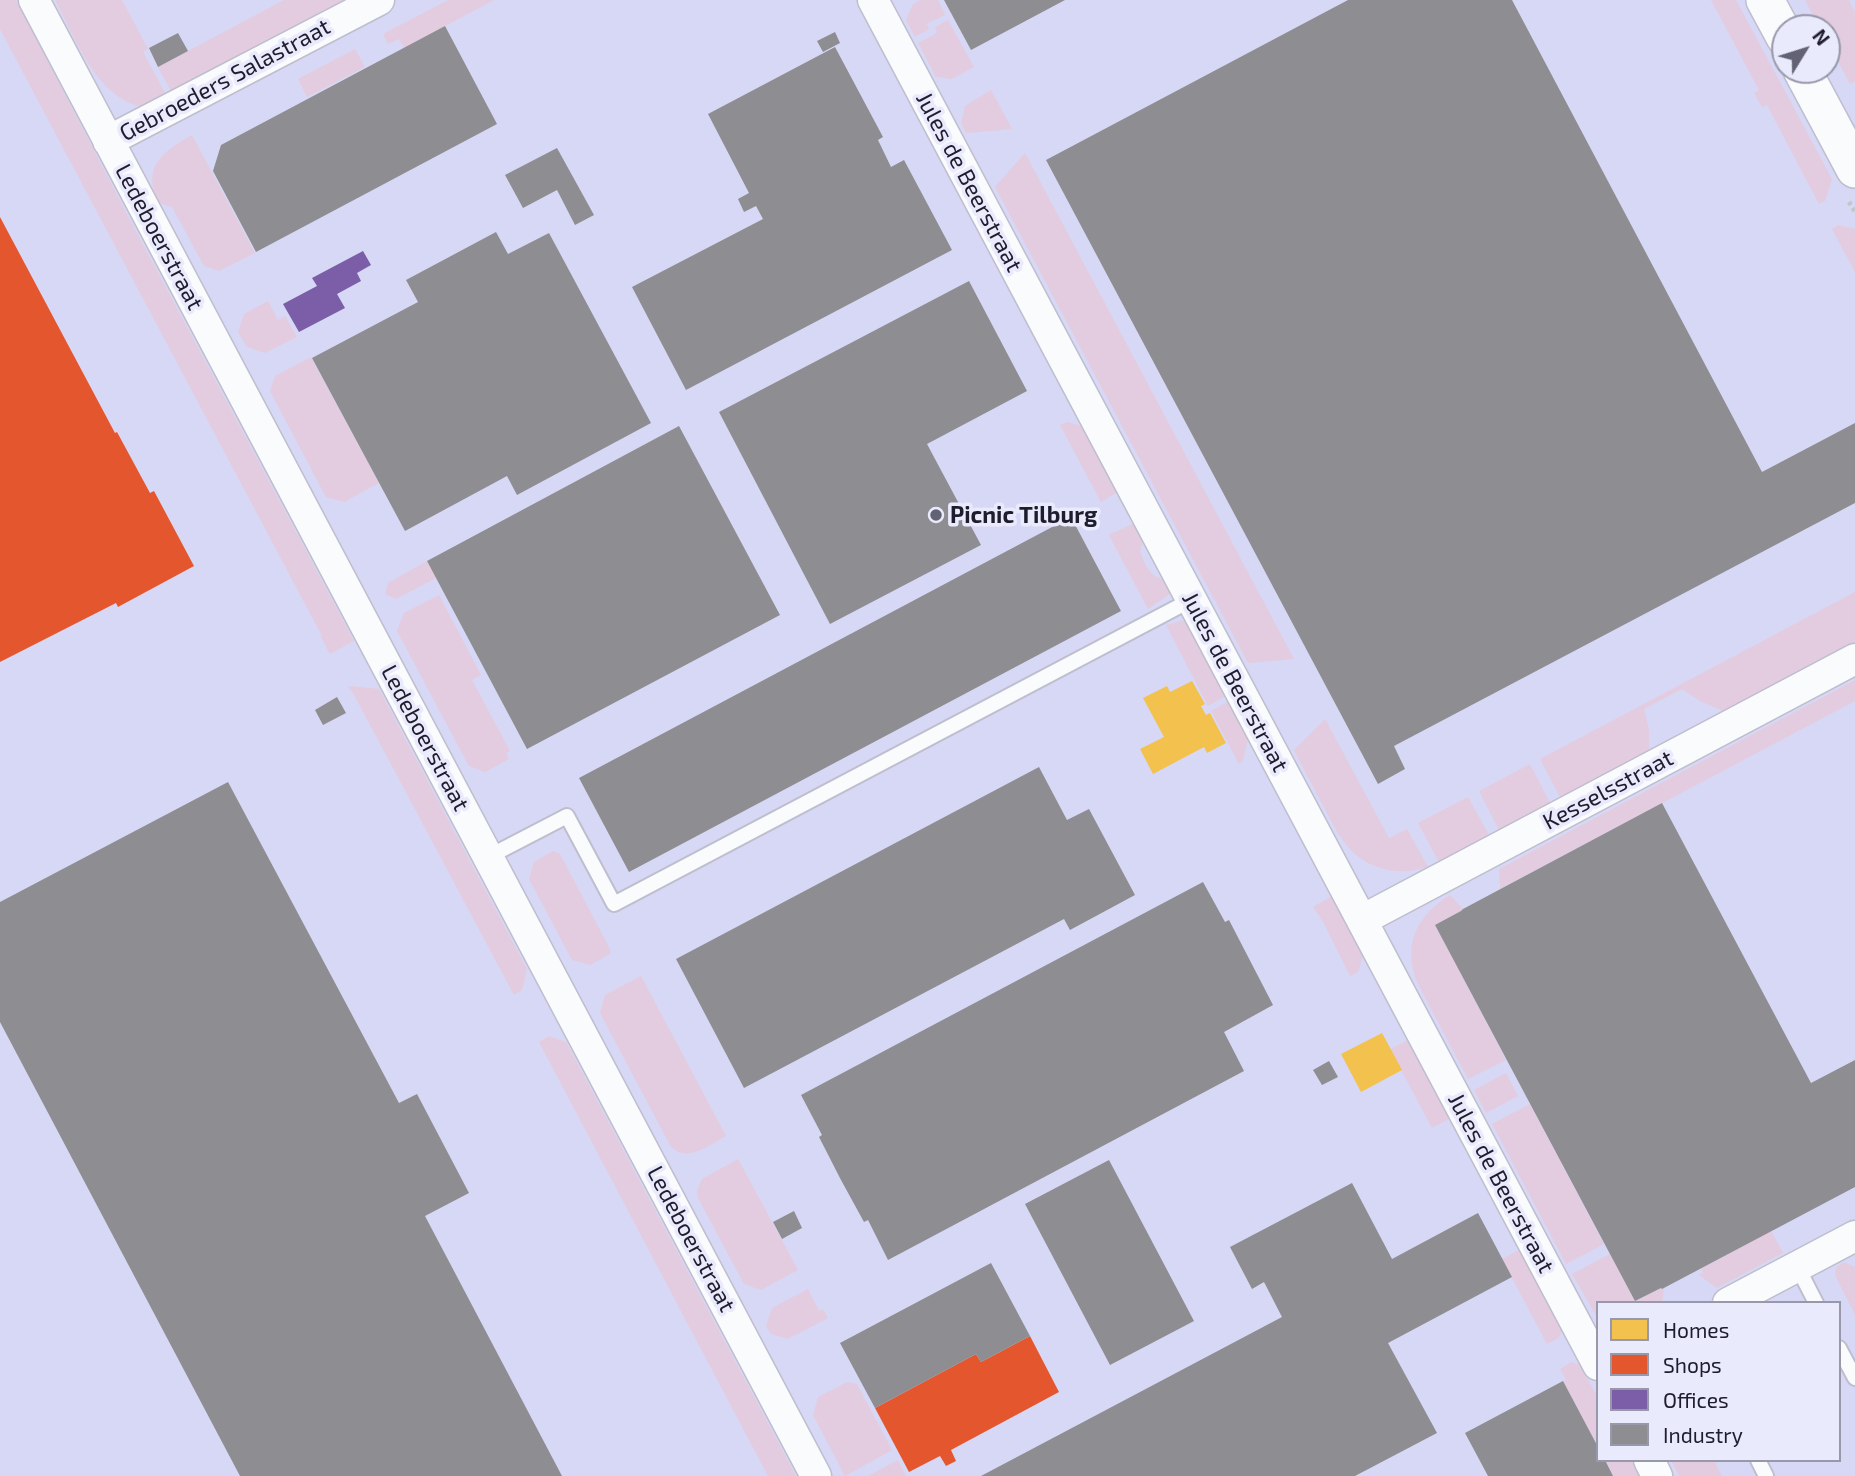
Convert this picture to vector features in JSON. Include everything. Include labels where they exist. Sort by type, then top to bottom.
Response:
[{"type":"street","name":"Ledeboerstraat","points":[[34,0],[816,1476]]},
{"type":"street","name":"Gebroeders Salastraat","points":[[108,141],[379,0]]},
{"type":"street","name":"Jules de Beerstraat","points":[[873,0],[1596,1360]]},
{"type":"street","points":[[1809,84],[1855,169]]},
{"type":"street","name":"Kesselsstraat","points":[[1362,920],[1855,659]]},
{"type":"street","points":[[1732,1301],[1855,1236]]},
{"type":"lane","points":[[488,857],[567,816],[614,904],[1191,600]]},
{"type":"lane","points":[[1797,1266],[1815,1301]]},
{"type":"lane","points":[[1841,1352],[1855,1378]]},
{"type":"shaded area","points":[[0,0],[1855,0],[1855,1476],[0,1476]]},
{"type":"shaded area","points":[[0,0],[16,0],[354,641],[330,654],[0,29]]},
{"type":"shaded area","points":[[55,0],[122,0],[148,49],[143,52],[172,106],[150,108],[132,104],[116,95],[91,67]]},
{"type":"shaded area","points":[[284,0],[375,0],[178,104],[158,67]]},
{"type":"shaded area","points":[[448,0],[494,0],[404,48],[399,39],[388,44],[383,34]]},
{"type":"shaded area","points":[[921,0],[938,0],[945,15],[926,24],[929,29],[915,37],[906,20],[913,4]]},
{"type":"shaded area","points":[[1711,0],[1736,0],[1771,65],[1771,84],[1781,84],[1832,179],[1825,201],[1819,204],[1767,105],[1762,107],[1754,93],[1759,90]]},
{"type":"shaded area","points":[[1805,0],[1849,0],[1855,12],[1855,82],[1850,84],[1841,67],[1841,14],[1812,14]]},
{"type":"shaded area","points":[[948,20],[974,67],[952,79],[936,77],[918,43],[937,33],[935,27]]},
{"type":"shaded area","points":[[355,49],[365,67],[307,97],[298,79]]},
{"type":"shaded area","points":[[991,90],[1012,129],[966,133],[961,123],[965,106]]},
{"type":"shaded area","points":[[192,135],[255,253],[219,271],[204,266],[172,207],[159,203],[154,190],[152,179],[158,162],[172,147]]},
{"type":"shaded area","points":[[1025,153],[1294,659],[1248,663],[995,187]]},
{"type":"shaded area","points":[[1838,225],[1855,229],[1855,272],[1832,229]]},
{"type":"shaded area","points":[[268,301],[278,320],[285,316],[297,337],[265,353],[247,347],[238,332],[244,314]]},
{"type":"shaded area","points":[[311,357],[379,483],[344,502],[326,497],[270,391],[275,376]]},
{"type":"shaded area","points":[[1067,422],[1082,426],[1118,492],[1101,502],[1060,425]]},
{"type":"shaded area","points":[[1134,523],[1143,541],[1140,551],[1146,565],[1154,575],[1163,579],[1171,593],[1148,609],[1109,535]]},
{"type":"shaded area","points":[[427,561],[436,578],[396,599],[385,594],[388,583]]},
{"type":"shaded area","points":[[1855,592],[1855,641],[1723,711],[1682,689],[1644,709],[1649,730],[1649,750],[1560,797],[1540,759]]},
{"type":"shaded area","points":[[439,595],[481,675],[472,680],[510,751],[506,753],[509,759],[485,772],[469,766],[397,631],[404,613]]},
{"type":"shaded area","points":[[1185,620],[1226,696],[1208,706],[1166,625]]},
{"type":"shaded area","points":[[1855,680],[1855,701],[1500,889],[1499,869]]},
{"type":"shaded area","points":[[351,686],[379,689],[527,969],[522,990],[514,995],[349,689]]},
{"type":"shaded area","points":[[1229,701],[1248,739],[1243,761],[1239,764],[1211,711]]},
{"type":"shaded area","points":[[1325,719],[1389,838],[1407,829],[1428,867],[1405,871],[1382,868],[1361,859],[1341,837],[1294,750]]},
{"type":"shaded area","points":[[1530,764],[1550,803],[1499,830],[1479,791]]},
{"type":"shaded area","points":[[1468,797],[1489,835],[1439,862],[1418,823]]},
{"type":"shaded area","points":[[553,851],[560,854],[610,949],[610,954],[590,965],[572,960],[529,879],[534,862]]},
{"type":"shaded area","points":[[1450,895],[1463,909],[1436,926],[1506,1060],[1468,1079],[1418,984],[1411,957],[1415,933],[1421,922],[1438,903]]},
{"type":"shaded area","points":[[1332,896],[1363,956],[1358,972],[1350,976],[1313,907]]},
{"type":"shaded area","points":[[641,976],[726,1136],[699,1151],[685,1153],[671,1147],[600,1013],[605,995]]},
{"type":"shaded area","points":[[549,1036],[566,1042],[796,1476],[768,1476],[539,1042]]},
{"type":"shaded area","points":[[1408,1040],[1449,1119],[1432,1128],[1390,1049]]},
{"type":"shaded area","points":[[1506,1073],[1518,1096],[1486,1113],[1474,1090]]},
{"type":"shaded area","points":[[1530,1104],[1604,1244],[1566,1264],[1492,1124]]},
{"type":"shaded area","points":[[738,1159],[798,1270],[761,1290],[744,1284],[698,1198],[697,1191],[702,1179]]},
{"type":"shaded area","points":[[1771,1231],[1783,1253],[1717,1288],[1699,1275],[1703,1273],[1701,1269]]},
{"type":"shaded area","points":[[1519,1250],[1562,1330],[1559,1338],[1547,1344],[1502,1259]]},
{"type":"shaded area","points":[[1610,1254],[1635,1301],[1596,1301],[1596,1316],[1572,1274]]},
{"type":"shaded area","points":[[1842,1263],[1855,1267],[1855,1315],[1835,1275],[1836,1268]]},
{"type":"shaded area","points":[[1661,1288],[1664,1288],[1662,1301],[1635,1301]]},
{"type":"shaded area","points":[[808,1289],[819,1311],[823,1309],[828,1318],[788,1339],[771,1334],[766,1326],[772,1308]]},
{"type":"shaded area","points":[[1572,1362],[1580,1365],[1596,1394],[1596,1443],[1563,1381],[1566,1380],[1560,1369]]},
{"type":"shaded area","points":[[847,1382],[857,1384],[892,1450],[845,1476],[813,1415],[818,1397]]},
{"type":"shaded area","points":[[898,1460],[906,1476],[868,1476]]},
{"type":"shaded area","points":[[1606,1462],[1632,1462],[1640,1476],[1613,1476]]},
{"type":"shaded area","points":[[1672,1462],[1715,1462],[1722,1476],[1679,1476]]},
{"type":"building: Homes","points":[[1192,681],[1205,704],[1201,706],[1206,715],[1210,713],[1226,743],[1207,753],[1204,747],[1153,774],[1140,749],[1164,737],[1143,698],[1167,686],[1170,692]]},
{"type":"building: Homes","points":[[1382,1033],[1402,1070],[1361,1092],[1341,1054]]},
{"type":"building: Shops","points":[[0,217],[115,433],[117,432],[150,493],[154,491],[194,566],[118,607],[116,603],[0,662]]},
{"type":"building: Shops","points":[[1030,1336],[1059,1392],[951,1450],[956,1461],[946,1466],[940,1456],[909,1472],[875,1408],[976,1354],[981,1362]]},
{"type":"building: Offices","points":[[363,251],[371,265],[357,273],[361,281],[337,294],[345,308],[299,332],[283,304],[317,286],[312,278]]},
{"type":"building: Industry","points":[[944,0],[1065,0],[971,50]]},
{"type":"building: Industry","points":[[1348,0],[1512,0],[1762,472],[1855,423],[1855,503],[1394,746],[1405,769],[1378,784],[1046,160]]},
{"type":"building: Industry","points":[[445,26],[497,124],[256,252],[213,171],[221,145]]},
{"type":"building: Industry","points":[[835,32],[840,43],[823,52],[817,41]]},
{"type":"building: Industry","points":[[178,33],[188,51],[158,67],[149,48]]},
{"type":"building: Industry","points":[[835,47],[883,137],[878,140],[891,167],[904,160],[952,250],[686,390],[632,287],[763,219],[756,206],[744,212],[738,199],[749,193],[708,114]]},
{"type":"building: Industry","points":[[557,148],[594,215],[575,225],[557,190],[523,208],[505,175]]},
{"type":"building: Industry","points":[[496,232],[508,254],[549,233],[651,423],[517,495],[507,476],[405,531],[312,358],[418,302],[406,280]]},
{"type":"building: Industry","points":[[969,281],[1027,391],[927,444],[981,545],[830,624],[719,412]]},
{"type":"building: Industry","points":[[679,426],[780,615],[527,749],[427,561]]},
{"type":"building: Industry","points":[[1071,517],[1121,611],[629,872],[579,778]]},
{"type":"building: Industry","points":[[337,697],[346,713],[323,725],[315,710]]},
{"type":"building: Industry","points":[[1039,767],[1067,820],[1089,809],[1135,895],[1070,930],[1064,919],[744,1088],[676,959]]},
{"type":"building: Industry","points":[[228,782],[399,1103],[417,1094],[469,1193],[425,1216],[562,1476],[240,1476],[0,1022],[0,902]]},
{"type":"building: Industry","points":[[1662,803],[1811,1083],[1855,1060],[1855,1187],[1635,1301],[1435,925]]},
{"type":"building: Industry","points":[[1203,882],[1225,922],[1229,920],[1273,1005],[1224,1032],[1244,1071],[888,1260],[868,1220],[864,1222],[841,1180],[801,1095]]},
{"type":"building: Industry","points":[[1329,1061],[1338,1077],[1322,1085],[1313,1070]]},
{"type":"building: Industry","points":[[1109,1160],[1194,1321],[1110,1365],[1025,1204]]},
{"type":"building: Industry","points":[[1352,1183],[1392,1259],[1478,1213],[1512,1277],[1388,1343],[1437,1433],[1355,1476],[981,1476],[1282,1317],[1264,1282],[1252,1289],[1230,1247]]},
{"type":"building: Industry","points":[[794,1211],[802,1228],[782,1239],[773,1222]]},
{"type":"building: Industry","points":[[991,1263],[1030,1336],[981,1362],[976,1354],[875,1408],[840,1343]]},
{"type":"building: Industry","points":[[1563,1381],[1596,1443],[1596,1462],[1606,1462],[1613,1476],[1488,1476],[1465,1433]]},
{"type":"place","name":"Picnic Tilburg","points":[[936,515]]}]
